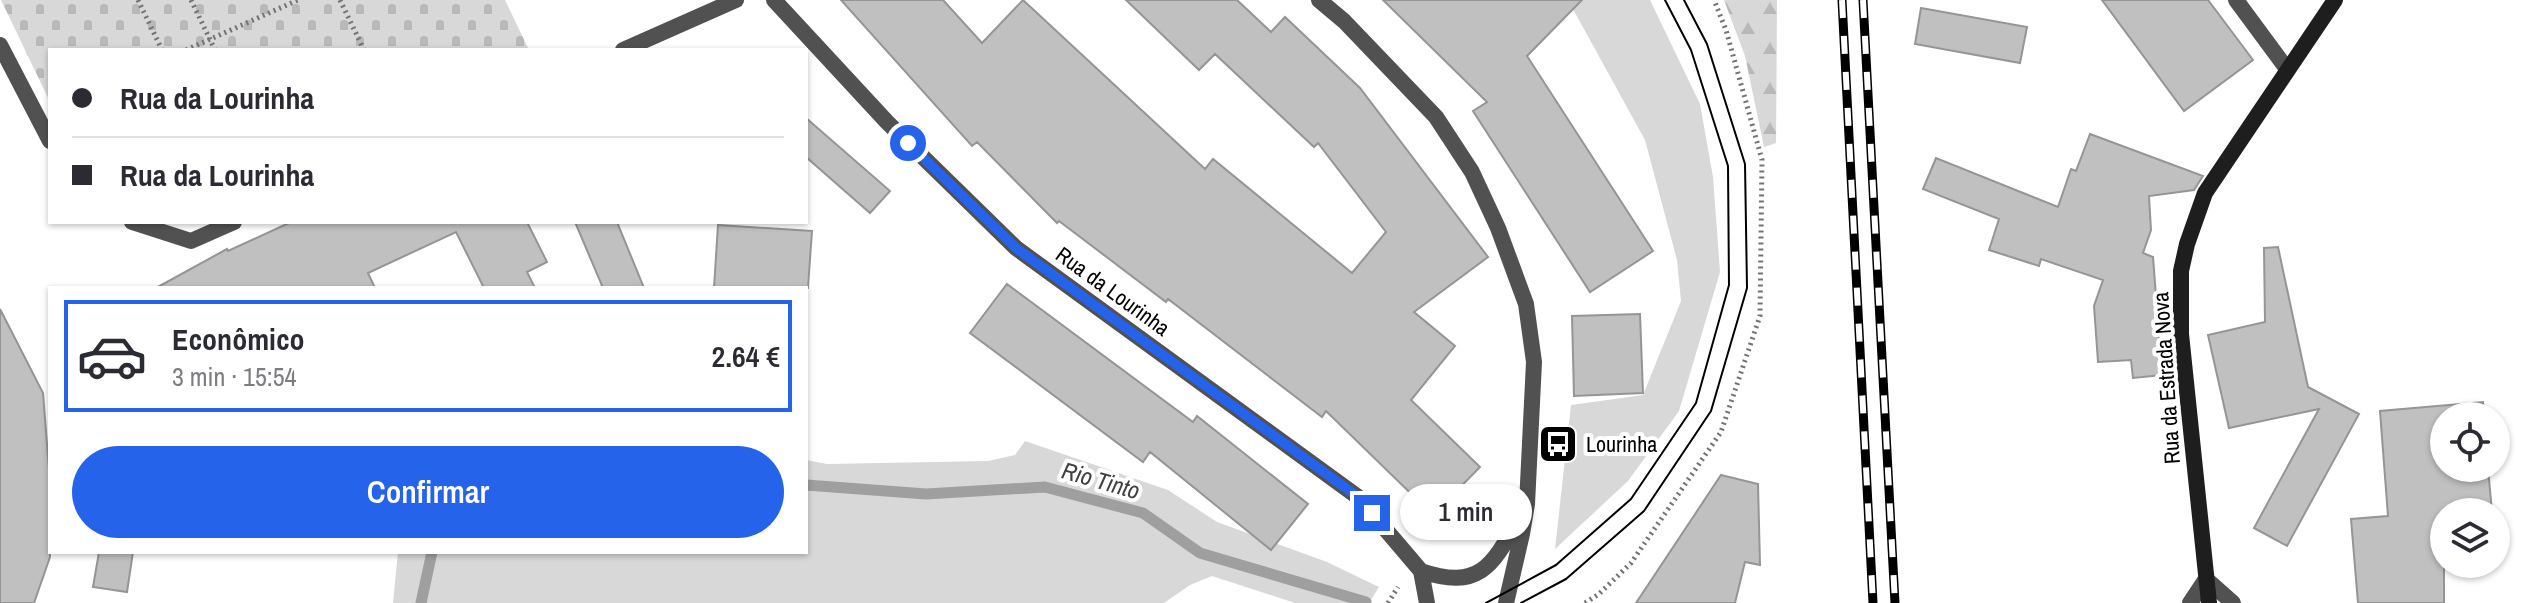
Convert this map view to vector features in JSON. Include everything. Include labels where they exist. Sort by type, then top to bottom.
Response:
[{"type":"street","points":[[628,48],[736,0]]},
{"type":"street","name":"Rua da Lourinha","points":[[774,0],[887,122],[1016,248],[1358,497],[1421,571],[1427,603]]},
{"type":"street","points":[[1319,0],[1344,21],[1436,117],[1472,172],[1498,228],[1526,304],[1534,362],[1527,504],[1506,603]]},
{"type":"street","points":[[2236,0],[2287,69]]},
{"type":"street","name":"Rua da Estrada Nova","points":[[2209,603],[2181,334],[2181,271],[2205,193],[2335,0]]},
{"type":"street","points":[[0,45],[48,137]]},
{"type":"street","points":[[138,224],[191,241],[229,224]]},
{"type":"street","points":[[1421,571],[1444,578],[1468,579],[1497,557],[1527,504]]},
{"type":"street","points":[[2190,603],[2206,579],[2233,603]]},
{"type":"path","points":[[138,0],[161,48]]},
{"type":"path","points":[[191,0],[214,48]]},
{"type":"path","points":[[190,48],[298,0]]},
{"type":"path","points":[[340,0],[363,48]]},
{"type":"path","points":[[1585,603],[1631,563],[1721,432],[1760,316],[1762,160],[1726,30],[1714,0]]},
{"type":"path","points":[[1388,603],[1398,587]]},
{"type":"green space","points":[[1,0],[505,0],[528,48],[48,48],[48,98]]},
{"type":"green space","points":[[1568,0],[1650,0],[1700,104],[1713,177],[1720,272],[1679,411],[1628,481],[1555,549],[1571,405],[1643,395],[1681,301],[1677,260],[1645,140]]},
{"type":"green space","points":[[1724,0],[1777,0],[1776,143],[1764,147],[1745,56]]},
{"type":"green space","points":[[1025,441],[1168,490],[1217,522],[1327,562],[1379,587],[1369,603],[1295,603],[1212,576],[1190,585],[1164,603],[393,603],[398,554],[808,554],[808,460],[827,464],[988,461],[1015,455]]},
{"type":"building","points":[[841,0],[943,0],[982,43],[1023,0],[1205,169],[1213,159],[1352,273],[1386,232],[1318,143],[1314,147],[1215,54],[1199,70],[1126,0],[1237,0],[1271,32],[1285,17],[1360,88],[1488,257],[1414,312],[1455,346],[1411,400],[1480,467],[1433,515],[1326,411],[1322,417],[1168,299],[1166,302],[1059,221],[1057,223],[977,142],[972,146]]},
{"type":"building","points":[[1383,0],[1582,0],[1527,56],[1653,251],[1590,292],[1473,111],[1487,102]]},
{"type":"building","points":[[2102,0],[2208,0],[2253,60],[2184,111]]},
{"type":"building","points":[[1921,8],[2027,27],[2020,63],[1915,44]]},
{"type":"building","points":[[808,120],[890,191],[870,213],[808,159]]},
{"type":"building","points":[[2090,134],[2203,176],[2194,190],[2149,196],[2151,230],[2143,253],[2153,257],[2162,375],[2133,378],[2131,360],[2098,362],[2094,306],[2103,280],[2041,259],[2039,266],[1989,250],[1999,219],[1923,189],[1936,158],[2058,207],[2071,169],[2076,171]]},
{"type":"building","points":[[287,224],[528,224],[547,262],[527,272],[534,286],[483,286],[456,232],[368,273],[374,286],[160,286]]},
{"type":"building","points":[[576,224],[618,224],[643,286],[602,286]]},
{"type":"building","points":[[718,225],[812,231],[808,288],[714,286]]},
{"type":"building","points":[[2278,247],[2308,387],[2359,414],[2287,546],[2254,528],[2319,409],[2229,428],[2208,335],[2265,322],[2264,248]]},
{"type":"building","points":[[1007,284],[1193,422],[1197,416],[1308,504],[1271,550],[1150,452],[1143,462],[970,333]]},
{"type":"building","points":[[0,309],[43,393],[50,557],[34,603],[0,603]]},
{"type":"building","points":[[1640,314],[1643,393],[1574,396],[1572,316]]},
{"type":"building","points":[[2430,407],[2430,482],[2489,482],[2491,498],[2430,498],[2430,578],[2444,578],[2444,603],[2358,603],[2351,519],[2388,516],[2380,411]]},
{"type":"building","points":[[1721,475],[1758,484],[1760,565],[1745,562],[1735,603],[1636,603]]},
{"type":"building","points":[[99,554],[133,554],[127,592],[93,587]]},
{"type":"waterway","name":"Rio Tinto","points":[[808,485],[926,494],[1045,487],[1143,513],[1200,553],[1366,602]]},
{"type":"waterway","name":"Rio Tinto","points":[[421,603],[432,554]]},
{"type":"tram line","points":[[1486,603],[1556,565],[1631,499],[1696,403],[1729,285],[1728,166],[1691,50],[1665,0]]},
{"type":"tram line","points":[[1521,603],[1566,579],[1644,511],[1711,411],[1747,288],[1745,164],[1707,44],[1684,0]]},
{"type":"railway","points":[[1842,0],[1873,603]]},
{"type":"railway","points":[[1863,0],[1895,603]]},
{"type":"place","name":"Lourinha","points":[[1558,444]]},
{"type":"route","points":[[908,143],[1016,248],[1358,497],[1372,513]]}]
